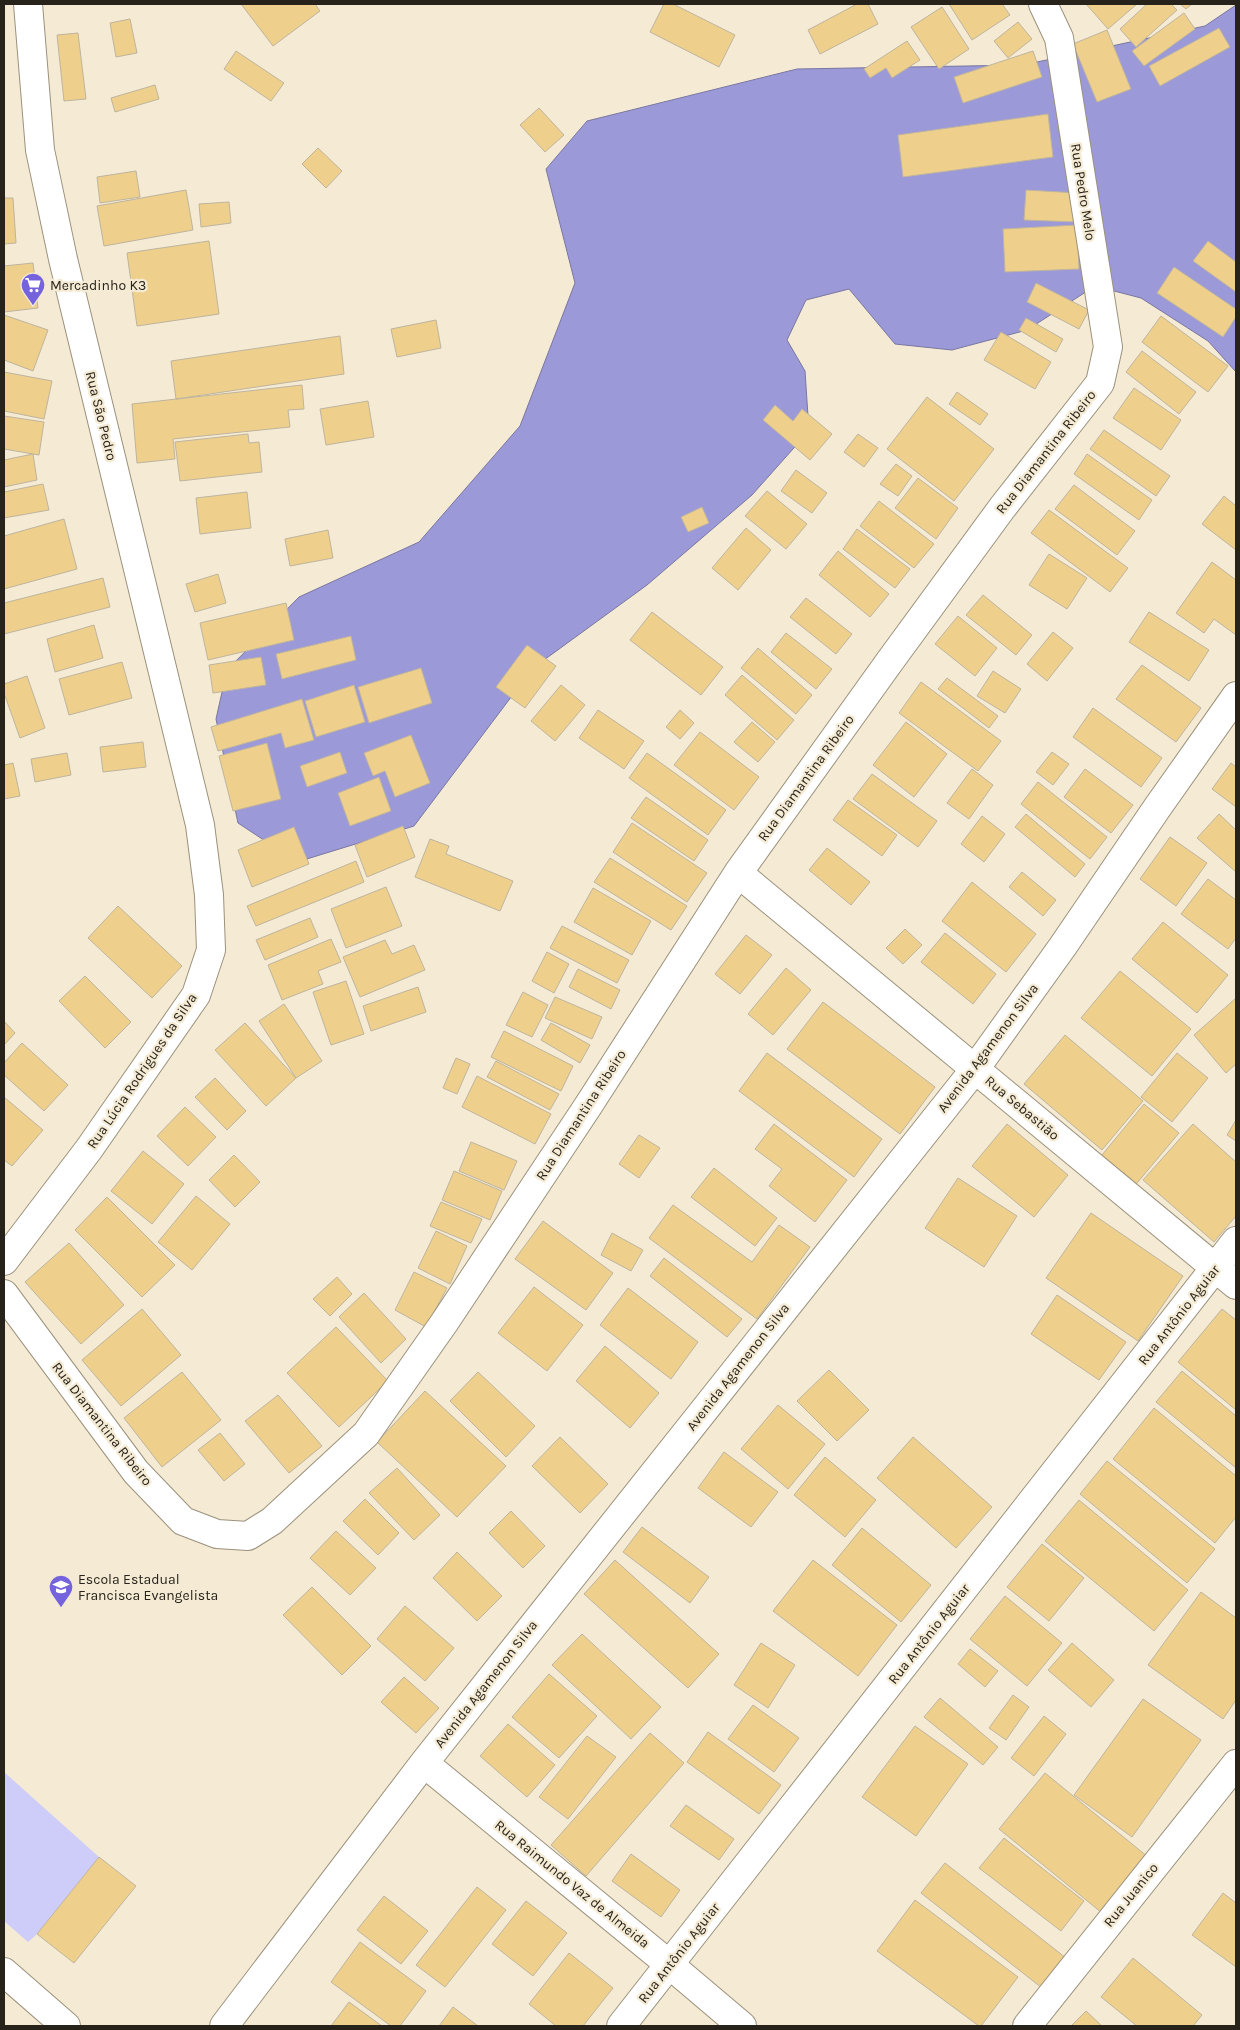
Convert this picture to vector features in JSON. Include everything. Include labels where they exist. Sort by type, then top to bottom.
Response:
[{"type":"street","name":"Rua São Pedro","points":[[28,4],[40,150],[66,269],[200,825]]},
{"type":"street","name":"Rua Pedro Melo","points":[[1043,4],[1059,38],[1108,347],[1100,383]]},
{"type":"street","name":"Rua Diamantina Ribeiro","points":[[4,1294],[136,1472],[184,1521],[217,1534],[248,1536],[272,1521],[366,1434],[472,1281],[588,1106],[738,873],[990,524],[1100,383]]},
{"type":"street","name":"Avenida Agamenon Silva","points":[[224,2026],[424,1763],[975,1069],[1063,946],[1156,808],[1236,696]]},
{"type":"street","name":"Rua Lúcia Rodrigues da Silva","points":[[4,1261],[89,1149],[196,995],[211,950],[209,895],[200,825]]},
{"type":"street","name":"Rua Sebastião","points":[[738,873],[1226,1276]]},
{"type":"street","name":"Rua Antônio Aguiar","points":[[621,2026],[1226,1276],[1236,1241]]},
{"type":"street","name":"Rua Raimundo Vaz de Almeida","points":[[424,1763],[742,2026]]},
{"type":"street","name":"Rua Juanico","points":[[1027,2026],[1236,1764]]},
{"type":"street","points":[[4,1972],[66,2026]]},
{"type":"shaded area","points":[[1236,5],[1236,372],[1208,341],[1141,298],[1095,286],[1027,330],[952,350],[895,344],[849,289],[806,300],[787,340],[805,371],[809,431],[752,495],[647,585],[533,668],[414,826],[297,862],[238,823],[216,719],[227,670],[299,597],[419,542],[520,426],[575,283],[546,169],[587,121],[797,69],[1023,65],[1205,26]]},
{"type":"shaded area","points":[[4,1772],[99,1857],[37,1934],[28,1942],[4,1921]]},
{"type":"building","points":[[241,4],[315,4],[320,11],[273,46]]},
{"type":"building","points":[[664,4],[673,4],[735,35],[719,67],[650,32]]},
{"type":"building","points":[[857,4],[868,4],[878,24],[820,54],[808,30]]},
{"type":"building","points":[[949,4],[1002,4],[1010,15],[972,40]]},
{"type":"building","points":[[1086,4],[1137,4],[1108,29]]},
{"type":"building","points":[[1147,4],[1171,4],[1177,10],[1136,47],[1120,29]]},
{"type":"building","points":[[1180,4],[1192,4],[1186,9]]},
{"type":"building","points":[[942,7],[969,49],[939,69],[911,27]]},
{"type":"building","points":[[1184,13],[1195,29],[1144,66],[1132,51]]},
{"type":"building","points":[[130,19],[137,53],[116,57],[110,23]]},
{"type":"building","points":[[1018,22],[1032,39],[1008,58],[994,41]]},
{"type":"building","points":[[1219,28],[1230,47],[1160,86],[1149,66]]},
{"type":"building","points":[[1107,30],[1131,89],[1097,102],[1073,44]]},
{"type":"building","points":[[78,33],[86,99],[64,101],[57,35]]},
{"type":"building","points":[[907,41],[920,60],[892,78],[886,68],[870,78],[864,69]]},
{"type":"building","points":[[236,51],[284,83],[271,101],[224,69]]},
{"type":"building","points":[[1033,51],[1042,77],[963,103],[954,77]]},
{"type":"building","points":[[155,85],[159,99],[115,112],[111,98]]},
{"type":"building","points":[[539,108],[564,135],[545,152],[520,125]]},
{"type":"building","points":[[1048,114],[1053,157],[903,177],[898,135]]},
{"type":"building","points":[[318,148],[342,171],[326,188],[302,164]]},
{"type":"building","points":[[136,171],[140,197],[100,203],[97,177]]},
{"type":"building","points":[[186,190],[193,230],[104,246],[97,206]]},
{"type":"building","points":[[1026,190],[1078,193],[1076,222],[1024,220]]},
{"type":"building","points":[[4,198],[13,198],[16,243],[4,244]]},
{"type":"building","points":[[229,202],[231,223],[201,227],[199,204]]},
{"type":"building","points":[[1077,225],[1079,269],[1005,272],[1003,229]]},
{"type":"building","points":[[209,241],[219,314],[137,326],[127,253]]},
{"type":"building","points":[[1208,241],[1236,262],[1236,292],[1193,261]]},
{"type":"building","points":[[33,263],[38,308],[4,312],[4,266]]},
{"type":"building","points":[[1174,267],[1236,309],[1236,317],[1223,337],[1157,293]]},
{"type":"building","points":[[1036,283],[1089,310],[1079,329],[1027,302]]},
{"type":"building","points":[[4,315],[48,330],[33,371],[4,360]]},
{"type":"building","points":[[1161,316],[1228,366],[1208,392],[1142,342]]},
{"type":"building","points":[[1026,318],[1063,339],[1056,352],[1019,330]]},
{"type":"building","points":[[436,320],[441,348],[397,357],[391,329]]},
{"type":"building","points":[[1001,332],[1051,362],[1035,389],[984,360]]},
{"type":"building","points":[[340,336],[344,374],[176,399],[171,361]]},
{"type":"building","points":[[1142,351],[1196,392],[1179,414],[1126,372]]},
{"type":"building","points":[[4,372],[52,381],[44,419],[4,411]]},
{"type":"building","points":[[302,385],[304,409],[288,410],[290,427],[173,439],[175,459],[137,463],[132,404]]},
{"type":"building","points":[[1134,388],[1181,420],[1161,450],[1113,418]]},
{"type":"building","points":[[957,392],[988,414],[980,425],[949,404]]},
{"type":"building","points":[[927,397],[994,449],[954,501],[887,449]]},
{"type":"building","points":[[368,401],[374,437],[326,445],[320,409]]},
{"type":"building","points":[[775,405],[793,421],[802,409],[832,434],[810,460],[763,420]]},
{"type":"building","points":[[4,416],[44,422],[39,455],[4,449]]},
{"type":"building","points":[[1104,430],[1170,476],[1156,496],[1090,449]]},
{"type":"building","points":[[248,434],[249,443],[259,442],[262,472],[180,481],[175,442]]},
{"type":"building","points":[[858,434],[878,448],[864,467],[844,452]]},
{"type":"building","points":[[33,454],[37,480],[4,487],[4,460]]},
{"type":"building","points":[[1087,454],[1152,500],[1139,520],[1074,474]]},
{"type":"building","points":[[896,464],[912,476],[898,496],[880,484]]},
{"type":"building","points":[[796,470],[827,493],[812,513],[781,491]]},
{"type":"building","points":[[918,478],[958,508],[936,539],[895,508]]},
{"type":"building","points":[[43,484],[49,510],[4,518],[4,492]]},
{"type":"building","points":[[1074,485],[1135,531],[1117,555],[1055,509]]},
{"type":"building","points":[[767,491],[807,524],[786,549],[745,516]]},
{"type":"building","points":[[247,492],[251,528],[200,534],[196,498]]},
{"type":"building","points":[[1224,496],[1236,506],[1236,550],[1202,524]]},
{"type":"building","points":[[879,501],[934,544],[914,568],[860,526]]},
{"type":"building","points":[[702,507],[709,523],[688,532],[681,517]]},
{"type":"building","points":[[1049,510],[1128,568],[1110,592],[1031,533]]},
{"type":"building","points":[[64,519],[77,569],[4,589],[4,536]]},
{"type":"building","points":[[746,528],[771,550],[738,590],[712,568]]},
{"type":"building","points":[[857,529],[910,569],[895,588],[843,549]]},
{"type":"building","points":[[328,530],[333,558],[290,566],[285,539]]},
{"type":"building","points":[[838,551],[889,594],[870,617],[819,575]]},
{"type":"building","points":[[1049,554],[1087,578],[1067,609],[1029,585]]},
{"type":"building","points":[[1212,562],[1236,580],[1236,635],[1214,619],[1204,633],[1176,613]]},
{"type":"building","points":[[218,574],[226,603],[195,612],[186,584]]},
{"type":"building","points":[[103,578],[110,607],[4,634],[4,603]]},
{"type":"building","points":[[983,595],[1032,635],[1016,655],[966,615]]},
{"type":"building","points":[[806,598],[852,634],[836,654],[790,617]]},
{"type":"building","points":[[286,603],[294,640],[208,660],[200,623]]},
{"type":"building","points":[[652,612],[723,667],[701,695],[630,640]]},
{"type":"building","points":[[1149,612],[1209,650],[1189,681],[1129,642]]},
{"type":"building","points":[[958,616],[997,648],[975,676],[935,644]]},
{"type":"building","points":[[94,625],[103,658],[55,672],[47,639]]},
{"type":"building","points":[[1053,632],[1073,648],[1047,681],[1027,664]]},
{"type":"building","points":[[786,633],[832,669],[816,689],[771,652]]},
{"type":"building","points":[[351,636],[356,660],[282,679],[276,654]]},
{"type":"building","points":[[527,645],[556,666],[525,708],[496,687]]},
{"type":"building","points":[[758,648],[812,695],[796,714],[741,668]]},
{"type":"building","points":[[261,657],[266,685],[213,693],[209,665]]},
{"type":"building","points":[[122,662],[132,698],[69,715],[59,679]]},
{"type":"building","points":[[1142,665],[1201,708],[1176,742],[1116,699]]},
{"type":"building","points":[[421,668],[432,703],[369,723],[358,687]]},
{"type":"building","points":[[993,671],[1021,689],[1005,713],[977,696]]},
{"type":"building","points":[[742,675],[794,720],[777,740],[725,695]]},
{"type":"building","points":[[27,676],[45,728],[20,738],[4,693],[4,684]]},
{"type":"building","points":[[947,678],[998,716],[989,728],[938,689]]},
{"type":"building","points":[[921,682],[1001,741],[978,771],[899,713]]},
{"type":"building","points":[[354,685],[365,722],[316,737],[305,701]]},
{"type":"building","points":[[561,685],[585,705],[555,741],[531,721]]},
{"type":"building","points":[[302,699],[314,740],[285,748],[281,733],[218,751],[211,727]]},
{"type":"building","points":[[1093,708],[1162,758],[1141,787],[1073,737]]},
{"type":"building","points":[[598,710],[644,741],[624,769],[579,738]]},
{"type":"building","points":[[680,710],[694,723],[680,739],[666,727]]},
{"type":"building","points":[[752,722],[775,742],[758,762],[734,742]]},
{"type":"building","points":[[906,722],[947,754],[914,797],[873,765]]},
{"type":"building","points":[[700,732],[759,777],[734,810],[674,765]]},
{"type":"building","points":[[411,735],[430,783],[395,797],[385,771],[373,776],[364,753]]},
{"type":"building","points":[[143,742],[146,767],[103,772],[100,747]]},
{"type":"building","points":[[267,743],[281,799],[233,811],[219,756]]},
{"type":"building","points":[[340,752],[347,773],[307,787],[300,766]]},
{"type":"building","points":[[1052,752],[1069,764],[1053,785],[1036,772]]},
{"type":"building","points":[[67,753],[71,775],[35,782],[31,759]]},
{"type":"building","points":[[647,753],[726,810],[708,835],[629,778]]},
{"type":"building","points":[[13,763],[20,796],[4,799],[4,765]]},
{"type":"building","points":[[1231,763],[1236,767],[1236,807],[1212,789]]},
{"type":"building","points":[[972,769],[993,785],[969,819],[947,803]]},
{"type":"building","points":[[1085,769],[1133,805],[1111,833],[1064,797]]},
{"type":"building","points":[[872,774],[937,821],[918,847],[853,799]]},
{"type":"building","points":[[379,777],[391,811],[350,826],[338,793]]},
{"type":"building","points":[[1038,782],[1107,837],[1090,859],[1021,804]]},
{"type":"building","points":[[646,797],[708,840],[694,861],[631,818]]},
{"type":"building","points":[[848,800],[897,835],[882,856],[833,820]]},
{"type":"building","points":[[1026,814],[1085,864],[1075,877],[1015,827]]},
{"type":"building","points":[[1219,814],[1236,830],[1236,872],[1197,838]]},
{"type":"building","points":[[982,816],[1005,834],[984,862],[961,844]]},
{"type":"building","points":[[632,823],[707,873],[687,902],[613,852]]},
{"type":"building","points":[[403,826],[415,857],[367,877],[355,845]]},
{"type":"building","points":[[294,827],[309,864],[252,887],[238,850]]},
{"type":"building","points":[[1170,837],[1207,863],[1176,906],[1140,879]]},
{"type":"building","points":[[430,839],[449,846],[446,854],[513,881],[500,911],[415,877]]},
{"type":"building","points":[[827,848],[870,882],[851,905],[809,870]]},
{"type":"building","points":[[610,858],[687,906],[671,930],[594,882]]},
{"type":"building","points":[[356,861],[364,882],[256,926],[247,906]]},
{"type":"building","points":[[1022,872],[1056,900],[1043,916],[1009,887]]},
{"type":"building","points":[[1208,879],[1236,900],[1236,938],[1228,949],[1181,914]]},
{"type":"building","points":[[972,882],[1036,934],[1006,972],[942,921]]},
{"type":"building","points":[[386,887],[402,926],[346,948],[331,909]]},
{"type":"building","points":[[593,888],[651,921],[632,955],[574,922]]},
{"type":"building","points":[[118,906],[182,966],[152,998],[88,938]]},
{"type":"building","points":[[310,918],[318,937],[265,960],[256,940]]},
{"type":"building","points":[[1163,922],[1228,975],[1197,1013],[1132,959]]},
{"type":"building","points":[[562,926],[629,960],[617,983],[550,948]]},
{"type":"building","points":[[905,929],[922,945],[903,964],[886,948]]},
{"type":"building","points":[[945,933],[996,974],[973,1004],[921,962]]},
{"type":"building","points":[[746,935],[772,955],[740,994],[715,974]]},
{"type":"building","points":[[331,939],[341,962],[318,971],[323,984],[282,1000],[268,965]]},
{"type":"building","points":[[385,940],[392,954],[414,945],[425,970],[360,997],[343,957]]},
{"type":"building","points":[[547,952],[569,964],[554,993],[532,981]]},
{"type":"building","points":[[786,968],[811,990],[773,1035],[748,1014]]},
{"type":"building","points":[[578,969],[620,990],[611,1009],[569,987]]},
{"type":"building","points":[[1120,971],[1191,1029],[1152,1076],[1081,1018]]},
{"type":"building","points":[[85,976],[131,1022],[105,1048],[59,1001]]},
{"type":"building","points":[[346,981],[364,1034],[331,1045],[313,992]]},
{"type":"building","points":[[418,987],[426,1012],[371,1031],[363,1006]]},
{"type":"building","points":[[523,992],[548,1005],[532,1037],[506,1025]]},
{"type":"building","points":[[555,997],[602,1017],[592,1039],[545,1018]]},
{"type":"building","points":[[1236,998],[1236,1064],[1226,1073],[1194,1035]]},
{"type":"building","points":[[823,1002],[935,1087],[900,1134],[787,1049]]},
{"type":"building","points":[[284,1004],[322,1061],[296,1078],[259,1021]]},
{"type":"building","points":[[4,1021],[15,1033],[4,1045]]},
{"type":"building","points":[[245,1023],[296,1078],[266,1106],[215,1050]]},
{"type":"building","points":[[551,1023],[590,1045],[580,1063],[541,1040]]},
{"type":"building","points":[[504,1031],[573,1066],[561,1091],[491,1057]]},
{"type":"building","points":[[1065,1035],[1143,1101],[1102,1150],[1024,1084]]},
{"type":"building","points":[[22,1043],[68,1085],[44,1111],[4,1075],[4,1063]]},
{"type":"building","points":[[767,1053],[882,1139],[854,1177],[739,1091]]},
{"type":"building","points":[[1177,1053],[1208,1078],[1172,1122],[1141,1097]]},
{"type":"building","points":[[456,1058],[470,1064],[457,1094],[443,1088]]},
{"type":"building","points":[[496,1061],[559,1094],[550,1110],[487,1077]]},
{"type":"building","points":[[477,1076],[551,1114],[535,1144],[462,1107]]},
{"type":"building","points":[[215,1078],[246,1111],[227,1130],[195,1097]]},
{"type":"building","points":[[4,1097],[43,1130],[12,1166],[4,1160]]},
{"type":"building","points":[[1144,1104],[1179,1133],[1132,1189],[1097,1161]]},
{"type":"building","points":[[185,1107],[216,1137],[188,1166],[157,1136]]},
{"type":"building","points":[[1236,1120],[1236,1141],[1227,1135]]},
{"type":"building","points":[[774,1124],[847,1180],[815,1222],[769,1186],[782,1169],[755,1149]]},
{"type":"building","points":[[1007,1124],[1068,1175],[1034,1217],[972,1166]]},
{"type":"building","points":[[1193,1124],[1236,1162],[1236,1216],[1214,1242],[1143,1180]]},
{"type":"building","points":[[639,1135],[660,1148],[639,1178],[619,1164]]},
{"type":"building","points":[[471,1142],[517,1161],[504,1190],[459,1171]]},
{"type":"building","points":[[143,1151],[184,1184],[152,1224],[111,1191]]},
{"type":"building","points":[[234,1155],[260,1182],[235,1207],[209,1180]]},
{"type":"building","points":[[714,1168],[777,1218],[755,1246],[691,1197]]},
{"type":"building","points":[[454,1171],[502,1191],[490,1220],[442,1200]]},
{"type":"building","points":[[958,1178],[1017,1216],[984,1267],[925,1228]]},
{"type":"building","points":[[196,1196],[230,1224],[192,1270],[158,1242]]},
{"type":"building","points":[[107,1197],[175,1265],[142,1297],[75,1230]]},
{"type":"building","points":[[441,1202],[482,1219],[471,1243],[430,1226]]},
{"type":"building","points":[[673,1205],[752,1262],[779,1225],[810,1247],[757,1319],[649,1238]]},
{"type":"building","points":[[1091,1213],[1183,1276],[1138,1341],[1046,1278]]},
{"type":"building","points":[[543,1221],[613,1273],[586,1310],[515,1259]]},
{"type":"building","points":[[436,1231],[467,1246],[450,1284],[418,1268]]},
{"type":"building","points":[[612,1233],[643,1250],[631,1271],[601,1255]]},
{"type":"building","points":[[69,1243],[124,1305],[81,1344],[25,1282]]},
{"type":"building","points":[[664,1258],[742,1319],[727,1337],[650,1276]]},
{"type":"building","points":[[414,1272],[447,1288],[426,1327],[395,1310]]},
{"type":"building","points":[[337,1277],[352,1294],[330,1316],[313,1299]]},
{"type":"building","points":[[534,1287],[583,1325],[547,1371],[498,1333]]},
{"type":"building","points":[[628,1288],[698,1342],[671,1379],[600,1325]]},
{"type":"building","points":[[364,1293],[406,1339],[381,1363],[339,1317]]},
{"type":"building","points":[[1057,1295],[1126,1342],[1099,1380],[1031,1334]]},
{"type":"building","points":[[142,1309],[181,1355],[121,1406],[82,1360]]},
{"type":"building","points":[[1222,1309],[1236,1320],[1236,1410],[1178,1362]]},
{"type":"building","points":[[336,1327],[388,1381],[339,1427],[287,1373]]},
{"type":"building","points":[[605,1346],[659,1393],[630,1428],[576,1381]]},
{"type":"building","points":[[829,1370],[869,1410],[837,1441],[797,1401]]},
{"type":"building","points":[[1182,1371],[1236,1416],[1236,1468],[1156,1402]]},
{"type":"building","points":[[182,1372],[221,1420],[162,1467],[124,1418]]},
{"type":"building","points":[[478,1372],[535,1426],[506,1457],[450,1401]]},
{"type":"building","points":[[425,1391],[506,1466],[457,1517],[377,1442]]},
{"type":"building","points":[[278,1395],[322,1446],[289,1473],[245,1421]]},
{"type":"building","points":[[778,1405],[825,1444],[788,1489],[741,1449]]},
{"type":"building","points":[[1154,1408],[1236,1476],[1236,1517],[1215,1543],[1113,1459]]},
{"type":"building","points":[[220,1433],[245,1464],[224,1481],[198,1450]]},
{"type":"building","points":[[560,1437],[608,1484],[580,1513],[532,1466]]},
{"type":"building","points":[[913,1437],[992,1507],[956,1548],[877,1478]]},
{"type":"building","points":[[724,1452],[778,1492],[751,1527],[698,1488]]},
{"type":"building","points":[[825,1457],[876,1500],[845,1537],[794,1495]]},
{"type":"building","points":[[1107,1461],[1215,1549],[1187,1583],[1080,1494]]},
{"type":"building","points":[[397,1468],[440,1515],[414,1540],[369,1493]]},
{"type":"building","points":[[365,1499],[399,1533],[378,1555],[343,1521]]},
{"type":"building","points":[[1079,1500],[1188,1590],[1154,1631],[1045,1541]]},
{"type":"building","points":[[511,1511],[545,1546],[523,1568],[489,1533]]},
{"type":"building","points":[[642,1527],[709,1577],[690,1603],[623,1552]]},
{"type":"building","points":[[862,1528],[931,1585],[901,1622],[832,1565]]},
{"type":"building","points":[[336,1531],[376,1568],[350,1595],[310,1558]]},
{"type":"building","points":[[1042,1544],[1084,1578],[1049,1621],[1007,1587]]},
{"type":"building","points":[[457,1552],[502,1596],[477,1621],[433,1578]]},
{"type":"building","points":[[615,1560],[719,1654],[688,1688],[584,1594]]},
{"type":"building","points":[[813,1560],[897,1625],[858,1676],[773,1611]]},
{"type":"building","points":[[312,1587],[371,1646],[342,1675],[283,1615]]},
{"type":"building","points":[[1201,1592],[1236,1618],[1236,1700],[1223,1719],[1148,1665]]},
{"type":"building","points":[[1005,1596],[1062,1643],[1027,1686],[970,1639]]},
{"type":"building","points":[[405,1606],[454,1648],[425,1681],[377,1639]]},
{"type":"building","points":[[582,1634],[661,1707],[631,1739],[552,1665]]},
{"type":"building","points":[[761,1643],[795,1665],[768,1708],[734,1685]]},
{"type":"building","points":[[1072,1643],[1114,1680],[1091,1707],[1048,1670]]},
{"type":"building","points":[[970,1649],[998,1671],[985,1687],[958,1664]]},
{"type":"building","points":[[549,1674],[597,1716],[559,1758],[512,1717]]},
{"type":"building","points":[[404,1677],[439,1708],[416,1733],[381,1702]]},
{"type":"building","points":[[1013,1695],[1029,1707],[1006,1740],[989,1728]]},
{"type":"building","points":[[940,1698],[998,1747],[983,1765],[924,1717]]},
{"type":"building","points":[[1143,1699],[1201,1740],[1132,1837],[1074,1795]]},
{"type":"building","points":[[753,1705],[799,1738],[774,1772],[728,1739]]},
{"type":"building","points":[[1044,1716],[1066,1734],[1034,1776],[1011,1758]]},
{"type":"building","points":[[508,1724],[555,1765],[527,1797],[480,1756]]},
{"type":"building","points":[[915,1726],[968,1764],[916,1836],[862,1797]]},
{"type":"building","points":[[708,1732],[781,1785],[759,1814],[687,1762]]},
{"type":"building","points":[[650,1733],[684,1763],[586,1876],[551,1845]]},
{"type":"building","points":[[587,1736],[616,1757],[568,1819],[539,1797]]},
{"type":"building","points":[[1045,1773],[1148,1857],[1102,1913],[999,1829]]},
{"type":"building","points":[[686,1805],[734,1839],[719,1860],[670,1826]]},
{"type":"building","points":[[1004,1838],[1084,1901],[1061,1931],[979,1868]]},
{"type":"building","points":[[631,1854],[680,1890],[661,1917],[612,1881]]},
{"type":"building","points":[[99,1857],[136,1886],[74,1963],[37,1934]]},
{"type":"building","points":[[945,1863],[1066,1958],[1042,1988],[921,1893]]},
{"type":"building","points":[[477,1887],[506,1910],[445,1987],[416,1965]]},
{"type":"building","points":[[1223,1893],[1236,1903],[1236,1967],[1192,1935]]},
{"type":"building","points":[[384,1896],[428,1931],[401,1964],[357,1930]]},
{"type":"building","points":[[915,1900],[1018,1977],[981,2026],[877,1951]]},
{"type":"building","points":[[526,1901],[567,1933],[533,1976],[492,1944]]},
{"type":"building","points":[[360,1942],[426,1991],[400,2026],[391,2026],[331,1982]]},
{"type":"building","points":[[569,1953],[613,1988],[583,2026],[556,2026],[529,2004]]},
{"type":"building","points":[[1133,1958],[1202,2015],[1193,2026],[1137,2026],[1101,1997]]},
{"type":"building","points":[[349,2002],[382,2026],[331,2026]]},
{"type":"building","points":[[453,2007],[478,2026],[439,2026]]},
{"type":"building","points":[[1086,2011],[1102,2026],[1071,2026]]},
{"type":"place","name":"Mercadinho K3","points":[[33,306]]},
{"type":"place","name":"Escola Estadual Francisca Evangelista","points":[[61,1608]]}]
